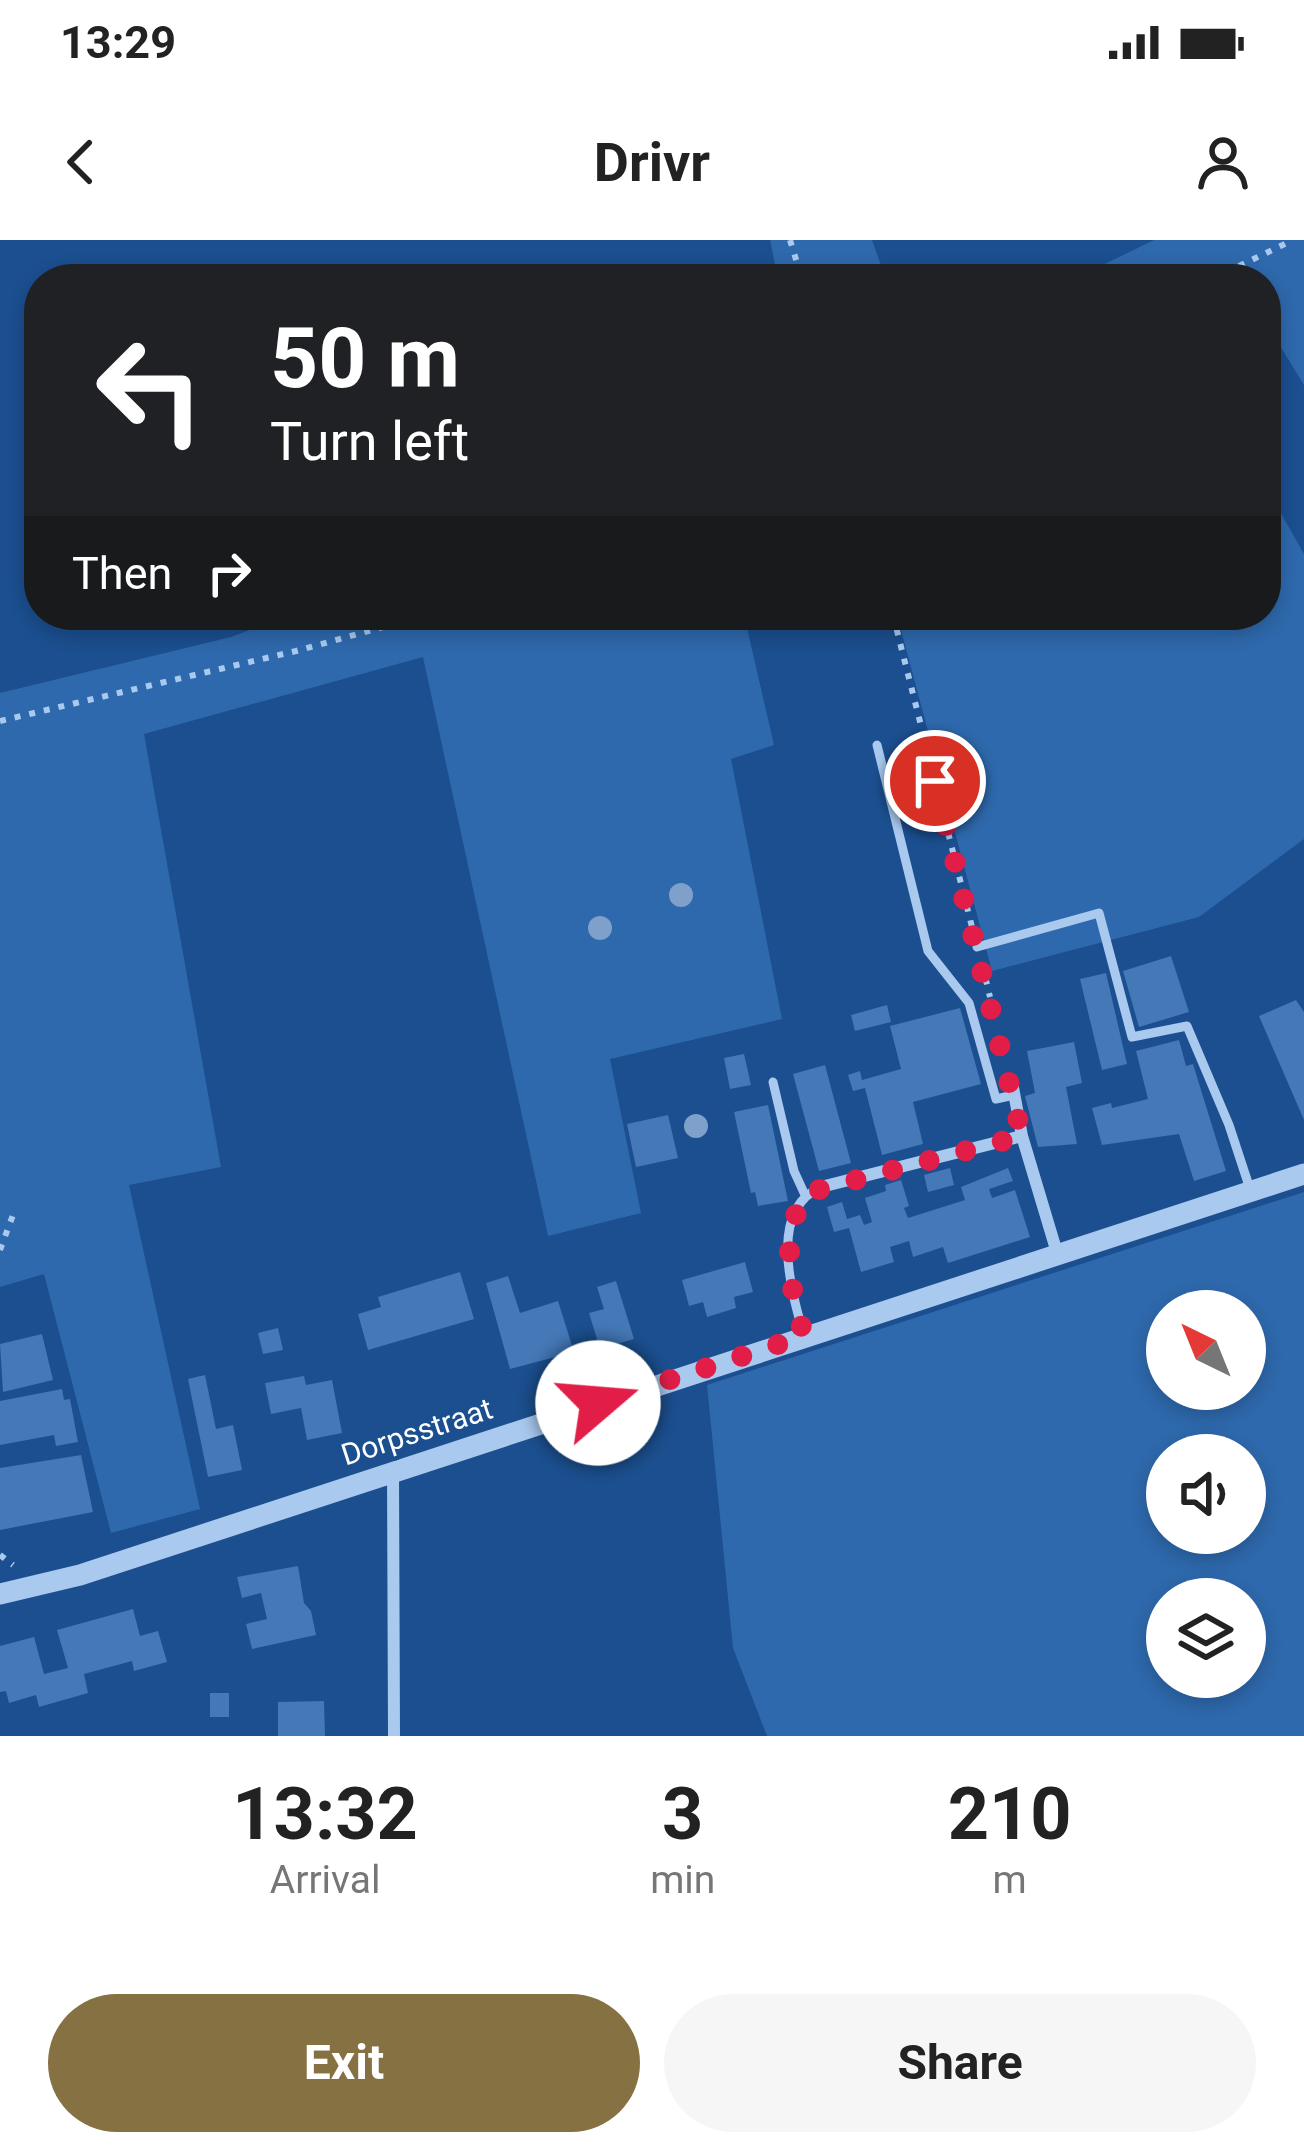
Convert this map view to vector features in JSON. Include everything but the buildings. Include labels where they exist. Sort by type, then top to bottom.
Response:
[{"type":"street","points":[[1013,1089],[1058,1256]]},
{"type":"street","points":[[821,1187],[1022,1136]]},
{"type":"street","name":"Dorpsstraat","points":[[0,1594],[80,1575],[1304,1174]]},
{"type":"street","points":[[393,1471],[394,1736]]},
{"type":"lane","points":[[877,745],[928,951],[968,1003],[996,1099],[1013,1089]]},
{"type":"lane","points":[[977,947],[1099,913],[1132,1037],[1186,1026],[1229,1125],[1251,1192]]},
{"type":"lane","points":[[773,1082],[794,1171],[805,1195]]},
{"type":"lane","points":[[804,1336],[788,1252],[792,1217],[805,1195],[821,1187]]},
{"type":"path","points":[[1243,264],[1293,240]]},
{"type":"path","points":[[0,721],[373,630]]},
{"type":"path","points":[[897,630],[994,1015]]},
{"type":"path","points":[[0,1250],[14,1215]]},
{"type":"shaded area","points":[[770,240],[872,240],[881,264],[775,264]]},
{"type":"shaded area","points":[[1154,240],[1304,240],[1304,385],[1281,347],[1281,264],[1105,264]]},
{"type":"shaded area","points":[[1281,513],[1304,554],[1304,839],[1199,917],[992,971],[901,630],[1281,630]]},
{"type":"shaded area","points":[[249,630],[747,630],[774,745],[731,759],[782,1019],[610,1059],[641,1213],[548,1236],[423,657],[144,734],[221,1167],[129,1185],[200,1509],[111,1533],[44,1274],[0,1287],[0,693]]},
{"type":"shaded area","points":[[1304,1192],[1304,1736],[767,1736],[733,1648],[707,1385]]},
{"type":"route","points":[[598,1403],[804,1336],[788,1252],[792,1217],[806,1193],[1022,1136],[935,781]]}]
